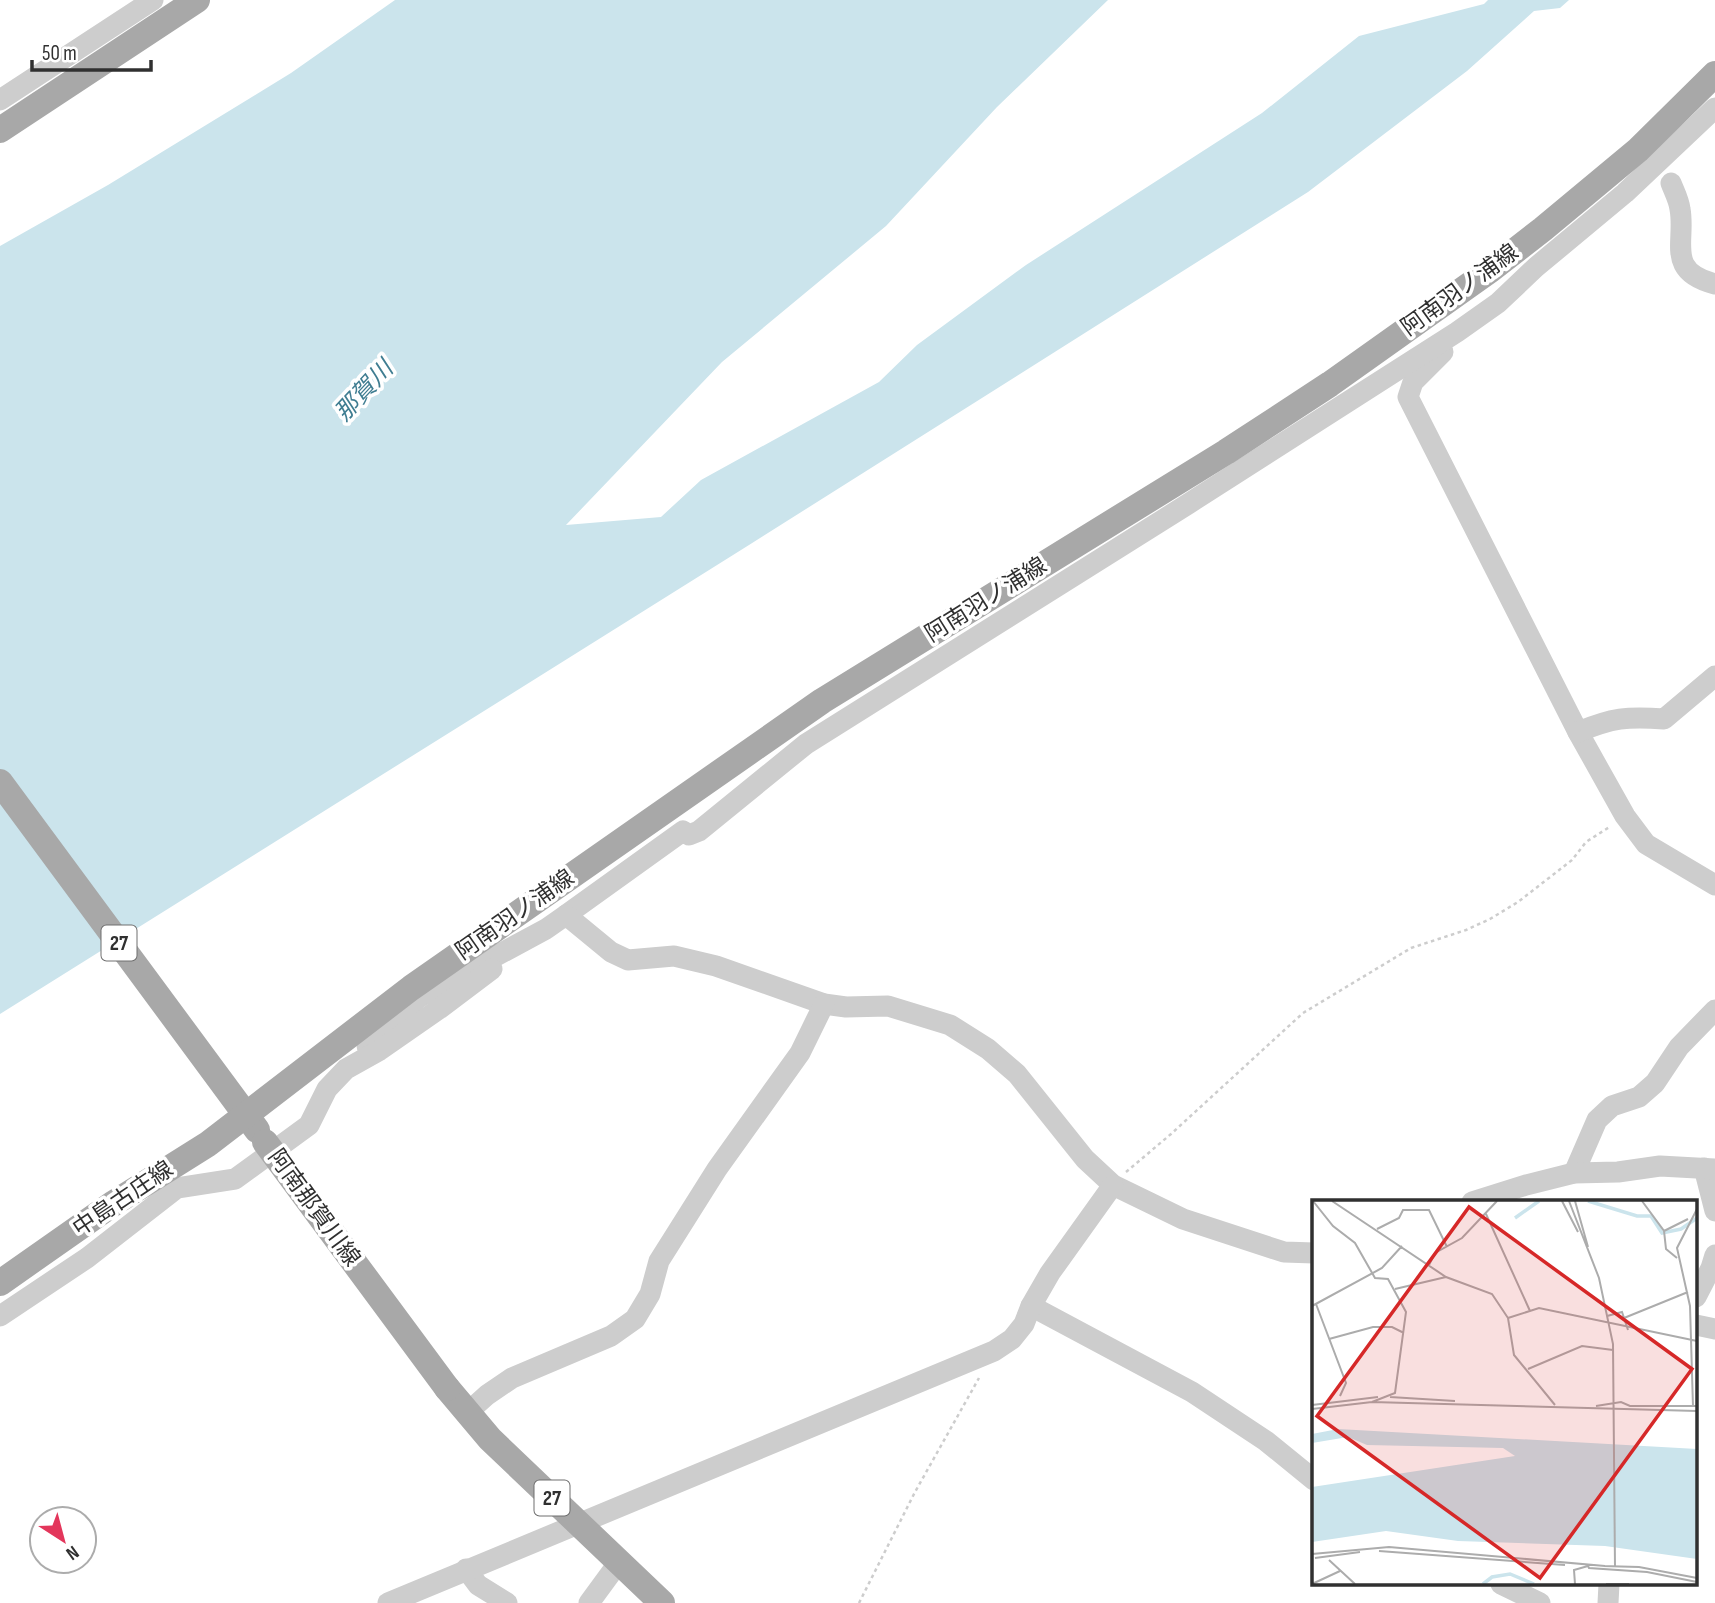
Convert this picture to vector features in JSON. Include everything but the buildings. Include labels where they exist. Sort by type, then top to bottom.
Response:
[{"type":"main road","points":[[0,130],[197,0]]},
{"type":"main road","name":"阿南羽ノ浦線","points":[[242,1110],[414,993],[822,701],[1226,452],[1330,384],[1489,271],[1638,150],[1715,74]]},
{"type":"main road","name":"阿南那賀川線","points":[[0,782],[467,1413],[489,1439],[662,1603]]},
{"type":"main road","name":"中島古庄線","points":[[0,1283],[114,1203],[208,1144],[242,1110]]},
{"type":"street","points":[[0,100],[153,0]]},
{"type":"street","points":[[0,1316],[88,1258],[177,1188],[235,1179],[309,1125],[327,1088],[346,1069],[439,1009],[683,831],[689,835],[699,831],[806,744],[1457,332],[1498,303],[1536,267],[1625,193],[1715,108]]},
{"type":"street","points":[[1671,183],[1681,209],[1680,254],[1689,270],[1704,281],[1715,284]]},
{"type":"street","points":[[1489,271],[1485,291],[1445,349],[1413,382],[1408,397],[1578,732],[1625,816],[1646,844],[1715,885]]},
{"type":"street","points":[[1578,732],[1606,721],[1632,716],[1664,719],[1715,676]]},
{"type":"street","points":[[566,915],[611,952],[628,960],[674,956],[716,966],[824,1004],[846,1007],[888,1006],[950,1025],[988,1049],[1017,1074],[1085,1159],[1113,1185],[1183,1219],[1284,1251],[1312,1253]]},
{"type":"street","points":[[358,1062],[370,1042],[414,993],[546,929]]},
{"type":"street","points":[[467,1413],[486,1395],[512,1378],[611,1336],[635,1319],[650,1294],[659,1261],[718,1169],[800,1053],[824,1004]]},
{"type":"street","points":[[1574,1173],[1597,1120],[1612,1107],[1639,1097],[1654,1083],[1679,1047],[1715,1010]]},
{"type":"street","points":[[1478,1200],[1574,1173],[1618,1172],[1660,1166],[1709,1168],[1715,1211]]},
{"type":"street","points":[[388,1603],[994,1351],[1012,1339],[1024,1324],[1031,1306],[1057,1262],[1113,1185]]},
{"type":"street","points":[[1698,1293],[1715,1255]]},
{"type":"street","points":[[1031,1306],[1192,1392],[1266,1441],[1312,1478]]},
{"type":"street","points":[[589,1603],[619,1562]]},
{"type":"street","points":[[466,1569],[478,1585],[507,1603]]},
{"type":"street","points":[[1505,1586],[1541,1603]]},
{"type":"path","points":[[1113,1185],[1303,1013],[1411,948],[1466,930],[1518,902],[1572,860],[1586,842],[1625,816]]},
{"type":"path","points":[[859,1603],[915,1492],[994,1351]]},
{"type":"water","name":"那賀川","points":[[395,0],[1108,0],[997,107],[886,226],[722,362],[566,525],[661,517],[701,480],[879,382],[917,345],[1026,265],[1262,113],[1359,36],[1484,4],[1488,0],[1569,0],[1560,8],[1534,11],[1467,71],[1308,192],[0,1014],[0,246],[108,185],[291,73]]}]
